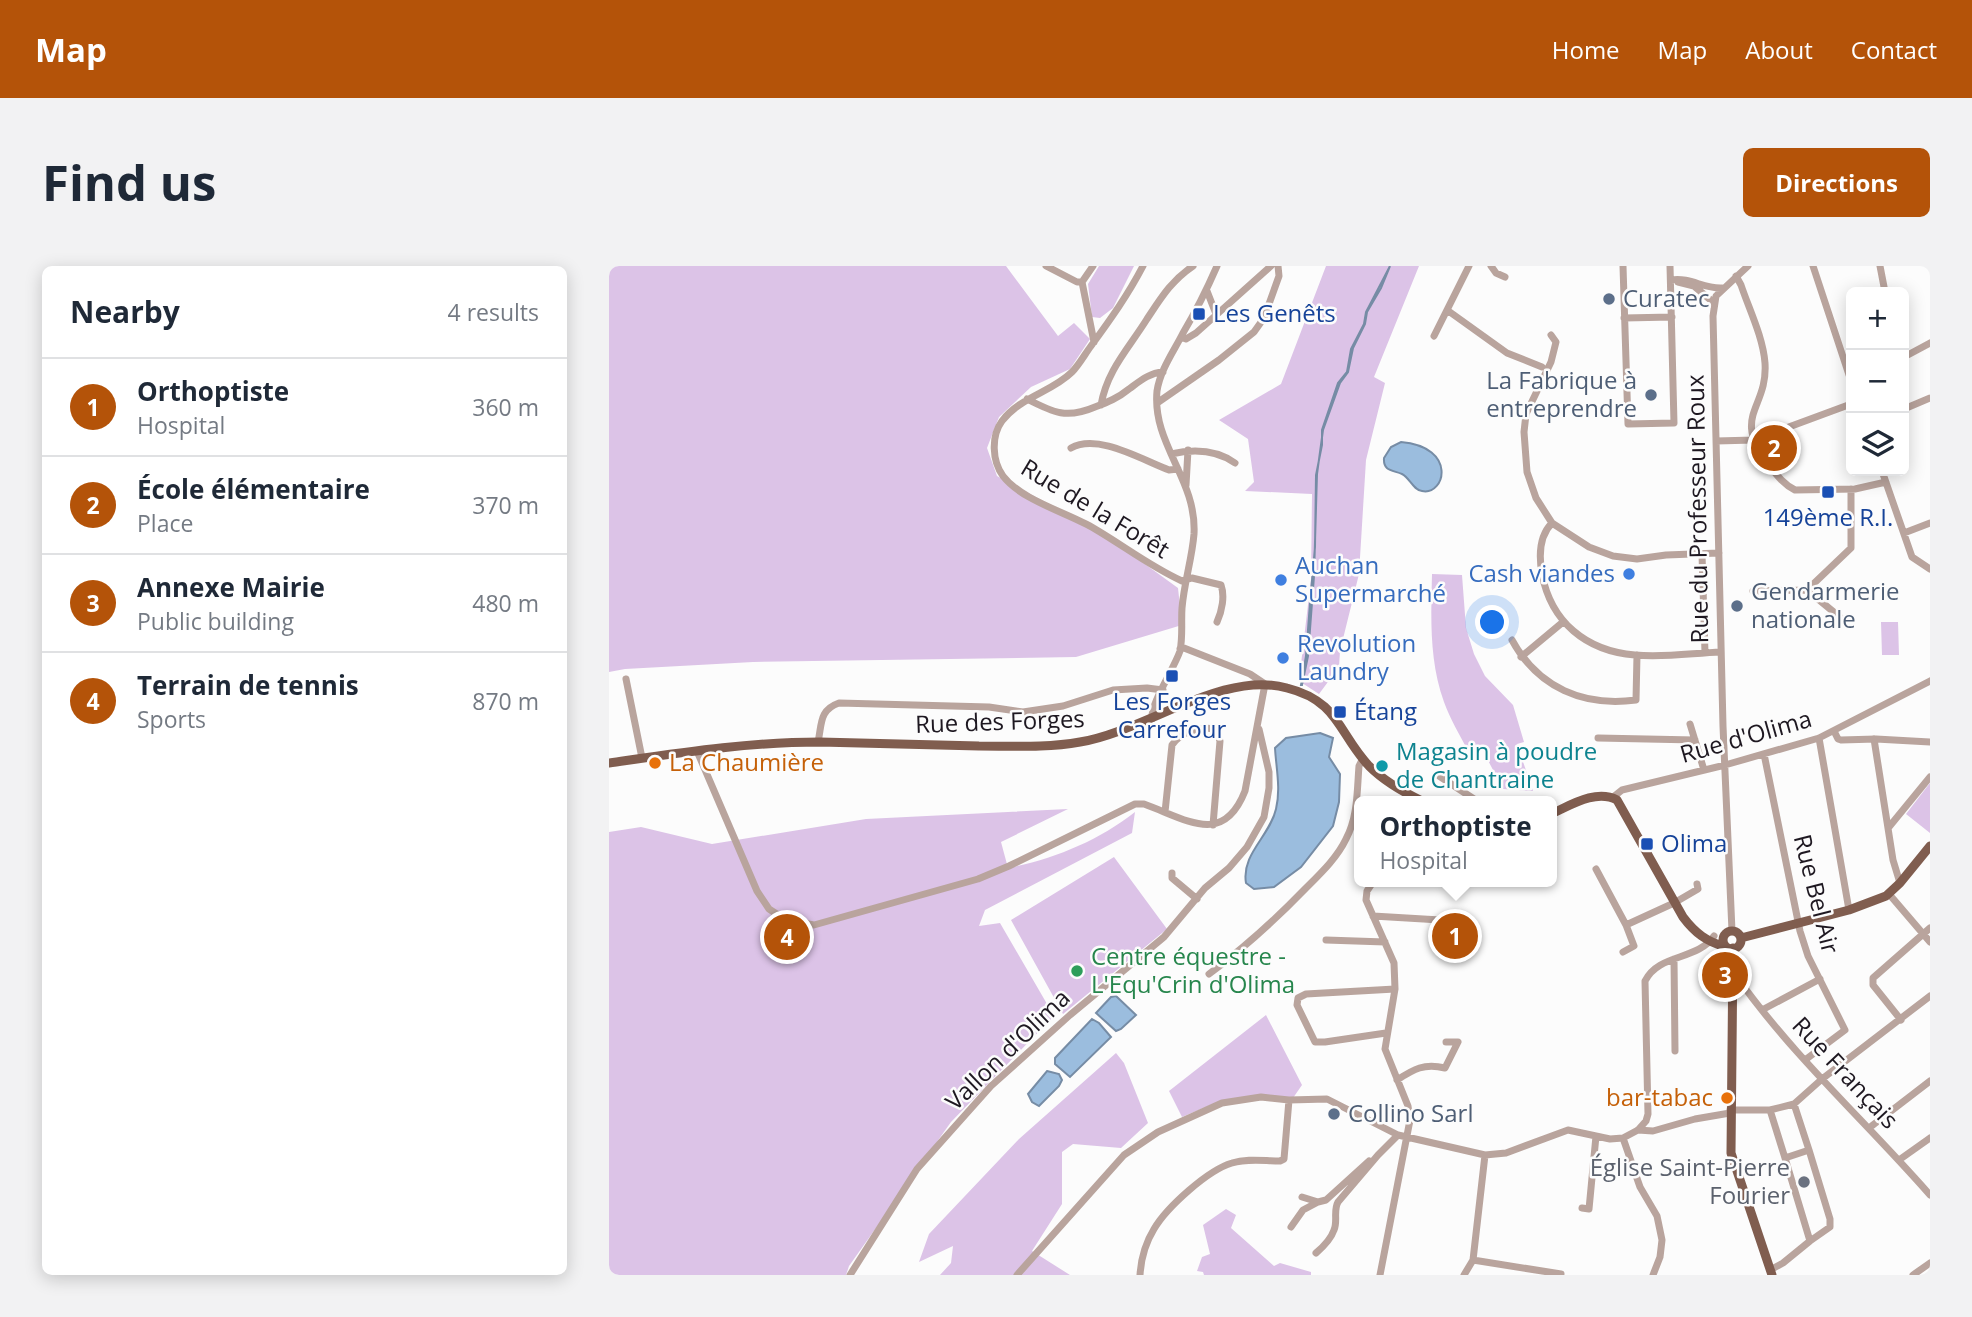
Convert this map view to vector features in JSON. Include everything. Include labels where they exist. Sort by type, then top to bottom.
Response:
[{"type":"main road","name":"Rue des Forges","points":[[609,763],[776,743],[1014,746],[1062,744],[1093,740],[1229,689],[1265,684],[1298,691],[1320,702],[1341,723],[1363,758],[1388,781],[1414,796]]},
{"type":"main road","points":[[1557,811],[1588,798],[1612,798],[1622,804],[1674,903],[1690,927],[1702,935],[1723,940],[1738,933],[1741,938],[1799,925],[1849,910],[1889,894],[1930,846]]},
{"type":"main road","points":[[1723,940],[1733,979],[1731,1153],[1771,1273]]},
{"type":"street","points":[[1046,266],[1082,282]]},
{"type":"street","points":[[1093,266],[1082,282],[1094,342]]},
{"type":"street","name":"Rue de la Forêt","points":[[1143,266],[1126,298],[1072,372],[1006,416],[996,437],[996,462],[1003,475],[1014,486],[1093,527],[1165,573],[1182,581],[1192,578],[1221,585],[1223,591],[1217,622]]},
{"type":"street","points":[[1101,405],[1111,371],[1173,281],[1193,266]]},
{"type":"street","points":[[1152,719],[1154,704],[1162,693],[1180,649],[1186,580],[1194,537],[1192,502],[1158,418],[1157,403],[1163,372],[1207,291],[1217,266]]},
{"type":"street","points":[[1181,337],[1187,339],[1196,333],[1271,266]]},
{"type":"street","points":[[1157,403],[1219,360],[1254,331],[1264,317],[1279,276],[1278,266]]},
{"type":"street","points":[[1434,336],[1469,266]]},
{"type":"street","points":[[1491,266],[1496,273],[1505,277]]},
{"type":"street","points":[[1623,266],[1628,424],[1674,423],[1670,266]]},
{"type":"street","points":[[1671,280],[1694,286],[1713,302],[1723,288],[1748,266]]},
{"type":"street","points":[[1813,266],[1846,354]]},
{"type":"street","points":[[1880,266],[1884,287]]},
{"type":"street","points":[[1736,276],[1765,362],[1763,388],[1752,414],[1750,432],[1766,461],[1787,486],[1795,490],[1851,489],[1886,482]]},
{"type":"street","points":[[1671,280],[1688,279],[1710,287],[1723,288]]},
{"type":"street","points":[[1207,291],[1216,314]]},
{"type":"street","name":"Rue du Professeur Roux","points":[[1713,302],[1725,765],[1723,940]]},
{"type":"street","points":[[1447,310],[1507,354],[1542,368]]},
{"type":"street","points":[[1624,318],[1672,317]]},
{"type":"street","points":[[1551,335],[1556,342],[1551,362],[1526,414],[1524,432],[1527,472],[1536,498],[1552,523],[1589,547],[1613,556],[1637,559],[1719,553]]},
{"type":"street","points":[[1909,354],[1930,343]]},
{"type":"street","points":[[1027,400],[1064,415],[1078,414],[1114,401],[1147,376],[1163,372]]},
{"type":"street","points":[[1909,407],[1930,398]]},
{"type":"street","points":[[1716,441],[1754,440],[1846,406]]},
{"type":"street","points":[[1071,448],[1077,444],[1103,444],[1169,470],[1178,469]]},
{"type":"street","points":[[1171,454],[1188,450],[1210,452],[1234,463]]},
{"type":"street","points":[[1186,487],[1188,450]]},
{"type":"street","points":[[1884,476],[1912,557],[1930,569]]},
{"type":"street","points":[[1807,590],[1851,548],[1851,489]]},
{"type":"street","points":[[1552,523],[1546,529],[1541,547],[1541,566],[1548,593],[1563,622],[1596,646],[1637,656],[1721,652]]},
{"type":"street","points":[[1904,533],[1930,523]]},
{"type":"street","points":[[1702,554],[1705,653]]},
{"type":"street","points":[[1753,591],[1807,590],[1841,618]]},
{"type":"street","points":[[1521,657],[1563,622]]},
{"type":"street","points":[[1511,640],[1534,672],[1554,687],[1572,696],[1595,702],[1636,700],[1637,656]]},
{"type":"street","points":[[1180,649],[1184,648],[1250,674],[1265,684]]},
{"type":"street","points":[[626,679],[642,758]]},
{"type":"street","points":[[1834,731],[1930,681]]},
{"type":"street","name":"Vallon d'Olima","points":[[849,1275],[917,1169],[991,1086],[1070,1015],[1164,937],[1247,847],[1264,817],[1269,788],[1269,772],[1258,725],[1265,684]]},
{"type":"street","points":[[818,742],[824,714],[829,707],[839,703],[989,707],[1023,712],[1063,706],[1113,690],[1147,688],[1162,693]]},
{"type":"street","points":[[1162,693],[1167,713]]},
{"type":"street","points":[[1690,724],[1705,770]]},
{"type":"street","points":[[697,751],[758,891],[769,909],[786,920],[814,926],[978,879],[1135,804],[1144,804],[1198,825],[1213,825],[1228,819],[1240,804],[1245,790],[1258,725]]},
{"type":"street","points":[[1165,812],[1172,745],[1177,739],[1196,729],[1215,729],[1220,741],[1213,825]]},
{"type":"street","name":"Rue d'Olima","points":[[1612,798],[1622,790],[1725,765],[1819,738],[1834,731],[1841,740],[1874,739],[1930,743]]},
{"type":"street","points":[[1598,738],[1695,740]]},
{"type":"street","points":[[1819,738],[1849,910]]},
{"type":"street","points":[[1874,739],[1893,860],[1900,883]]},
{"type":"street","name":"Rue Bel Air","points":[[1764,754],[1799,925],[1808,956],[1845,1030],[1805,1060]]},
{"type":"street","points":[[1356,796],[1359,766],[1363,758]]},
{"type":"street","points":[[1436,774],[1469,796]]},
{"type":"street","points":[[1889,827],[1930,777]]},
{"type":"street","points":[[1209,974],[1248,945],[1321,873],[1346,840],[1354,820]]},
{"type":"street","points":[[1596,869],[1626,925],[1634,946],[1623,952]]},
{"type":"street","points":[[1172,873],[1172,878],[1197,899]]},
{"type":"street","points":[[1626,925],[1674,903],[1698,889],[1697,884]]},
{"type":"street","points":[[1370,887],[1366,900],[1394,963],[1395,989],[1385,1049],[1408,1106],[1410,1120],[1402,1137],[1380,1275]]},
{"type":"street","points":[[1889,894],[1930,942]]},
{"type":"street","points":[[1373,916],[1451,921]]},
{"type":"street","points":[[1901,1020],[1873,985],[1873,978],[1930,928]]},
{"type":"street","points":[[1326,940],[1385,942]]},
{"type":"street","points":[[1017,1275],[1124,1155],[1159,1132],[1222,1103],[1261,1097],[1289,1100],[1327,1099],[1402,1137],[1485,1155],[1506,1153],[1568,1130],[1610,1139],[1623,1138],[1639,1130],[1646,1121],[1649,1105],[1645,981],[1662,963],[1723,940]]},
{"type":"street","points":[[1674,959],[1675,1051]]},
{"type":"street","name":"Rue Français","points":[[1733,979],[1739,980],[1784,1039],[1930,1195]]},
{"type":"street","points":[[1762,1010],[1820,979]]},
{"type":"street","points":[[1386,1032],[1325,1042],[1315,1041],[1297,1005],[1299,998],[1306,994],[1395,989]]},
{"type":"street","points":[[1639,1130],[1653,1131],[1730,1112],[1770,1111],[1794,1104],[1822,1079],[1930,996]]},
{"type":"street","points":[[1397,1080],[1422,1065],[1445,1068],[1458,1042],[1446,1042]]},
{"type":"street","points":[[1869,1128],[1930,1081]]},
{"type":"street","points":[[1140,1275],[1146,1245],[1155,1227],[1203,1178],[1235,1161],[1280,1161],[1284,1158],[1289,1100]]},
{"type":"street","points":[[1771,1273],[1830,1227],[1830,1219],[1794,1104]]},
{"type":"street","points":[[1770,1111],[1810,1241]]},
{"type":"street","points":[[1582,1208],[1590,1209],[1596,1136]]},
{"type":"street","points":[[1291,1227],[1303,1210],[1326,1200],[1402,1137]]},
{"type":"street","points":[[1623,1138],[1640,1187],[1657,1216],[1661,1248],[1653,1275]]},
{"type":"street","points":[[1899,1160],[1930,1138]]},
{"type":"street","points":[[1785,1158],[1809,1150]]},
{"type":"street","points":[[1316,1253],[1335,1230],[1335,1208],[1338,1202],[1378,1155]]},
{"type":"street","points":[[1464,1275],[1473,1260],[1485,1155]]},
{"type":"street","points":[[1302,1197],[1318,1202]]},
{"type":"street","points":[[1473,1260],[1561,1273]]},
{"type":"street","points":[[1913,1275],[1930,1263]]},
{"type":"shaded area","points":[[609,266],[1006,266],[1058,336],[1074,323],[1090,339],[1070,369],[1031,387],[999,417],[987,448],[997,476],[1102,533],[1178,588],[1182,625],[1076,657],[753,662],[609,672]]},
{"type":"shaded area","points":[[1099,266],[1134,266],[1113,308],[1100,318],[1092,317],[1088,284]]},
{"type":"shaded area","points":[[1326,266],[1419,266],[1374,377],[1385,383],[1366,460],[1359,574],[1340,651],[1339,667],[1319,694],[1299,681],[1311,579],[1312,494],[1245,491],[1254,482],[1248,439],[1219,420],[1281,384]]},
{"type":"shaded area","points":[[1432,574],[1462,575],[1466,628],[1474,654],[1485,676],[1513,705],[1524,742],[1517,744],[1533,791],[1503,789],[1482,749],[1468,751],[1449,715],[1439,686],[1433,655]]},
{"type":"shaded area","points":[[1881,622],[1898,622],[1899,655],[1882,655]]},
{"type":"shaded area","points":[[1930,783],[1930,833],[1906,814]]},
{"type":"shaded area","points":[[1068,809],[1001,842],[1008,868],[1075,848],[1106,832],[1135,812],[1132,833],[985,910],[979,926],[1000,923],[1054,1016],[951,1122],[849,1266],[846,1275],[609,1275],[609,832],[641,827],[712,844],[866,819]]},
{"type":"shaded area","name":"Centre équestre - L'Equ'Crin d'Olima","points":[[1114,857],[1167,929],[1063,1014],[1011,920]]},
{"type":"shaded area","points":[[1266,1015],[1302,1085],[1293,1098],[1220,1101],[1182,1117],[1169,1091]]},
{"type":"shaded area","points":[[1116,1053],[1124,1063],[1148,1123],[1121,1148],[1073,1144],[1062,1152],[1062,1204],[1032,1251],[1070,1275],[940,1275],[951,1263],[953,1246],[919,1262],[929,1234],[1019,1139]]},
{"type":"shaded area","points":[[1226,1209],[1236,1215],[1231,1228],[1274,1266],[1280,1263],[1311,1272],[1311,1275],[1204,1275],[1203,1272],[1197,1271],[1202,1257],[1210,1254],[1203,1225]]},
{"type":"water","points":[[1390,266],[1367,312],[1365,324],[1353,348],[1348,372],[1340,383],[1322,437],[1338,383],[1347,372],[1351,349],[1364,324],[1366,312]]},
{"type":"water","points":[[1401,442],[1432,452],[1439,461],[1440,479],[1430,491],[1419,490],[1405,476],[1387,468],[1384,458],[1391,447]]},
{"type":"water","points":[[1319,461],[1317,474],[1315,538],[1316,475]]},
{"type":"water","points":[[1315,549],[1308,656],[1301,685],[1306,656]]},
{"type":"water","points":[[1320,733],[1333,738],[1329,757],[1340,774],[1339,802],[1333,826],[1301,867],[1274,887],[1254,889],[1246,883],[1246,873],[1252,854],[1276,809],[1278,786],[1275,748],[1286,738]]},
{"type":"water","points":[[1116,996],[1136,1015],[1116,1031],[1096,1013],[1111,997]]},
{"type":"water","points":[[1092,1019],[1111,1037],[1070,1077],[1055,1064],[1055,1058]]},
{"type":"water","points":[[1047,1071],[1059,1074],[1062,1080],[1039,1106],[1032,1102],[1028,1094]]},
{"type":"place","name":"Curatec","points":[[1609,299]]},
{"type":"place","name":"Les Genêts","points":[[1199,314]]},
{"type":"place","name":"La Fabrique à entreprendre","points":[[1651,395]]},
{"type":"place","name":"École élémentaire","points":[[1774,448]]},
{"type":"place","name":"149ème R.I.","points":[[1828,492]]},
{"type":"place","name":"Cash viandes","points":[[1629,574]]},
{"type":"place","name":"Auchan Supermarché","points":[[1281,580]]},
{"type":"place","name":"Gendarmerie nationale","points":[[1737,606]]},
{"type":"place","name":"Revolution Laundry","points":[[1283,658]]},
{"type":"place","name":"Les Forges Carrefour","points":[[1172,676]]},
{"type":"place","name":"Étang","points":[[1340,712]]},
{"type":"place","name":"La Chaumière","points":[[655,763]]},
{"type":"place","name":"Magasin à poudre de Chantraine","points":[[1382,766]]},
{"type":"place","name":"Olima","points":[[1647,844]]},
{"type":"place","name":"Orthoptiste","points":[[1455,936]]},
{"type":"place","name":"Terrain de tennis","points":[[787,937]]},
{"type":"place","name":"Centre équestre - L'Equ'Crin d'Olima","points":[[1077,971]]},
{"type":"place","name":"Annexe Mairie","points":[[1725,975]]},
{"type":"place","name":"bar-tabac","points":[[1727,1098]]},
{"type":"place","name":"Collino Sarl","points":[[1334,1114]]},
{"type":"place","name":"Église Saint-Pierre Fourier","points":[[1804,1182]]}]
